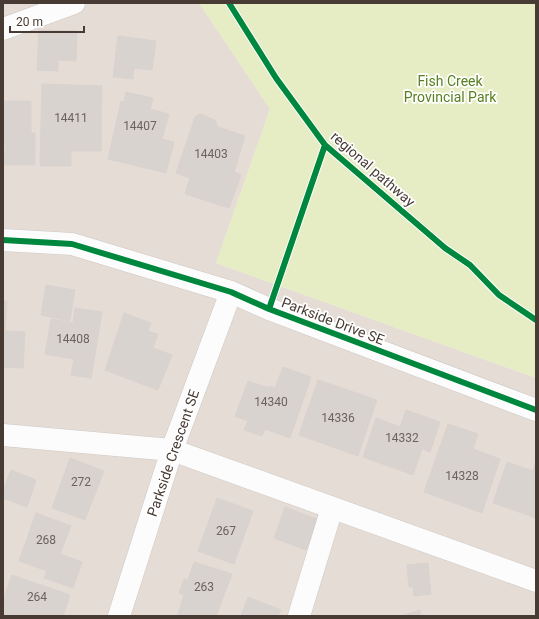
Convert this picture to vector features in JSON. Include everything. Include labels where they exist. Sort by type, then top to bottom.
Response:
[{"type":"street","points":[[3,29],[74,3]]},
{"type":"street","name":"Parkside Drive SE","points":[[3,240],[72,244],[231,292],[270,309],[536,410]]},
{"type":"street","name":"Parkside Crescent SE","points":[[119,616],[172,450],[231,292]]},
{"type":"street","points":[[3,435],[172,450],[536,581]]},
{"type":"street","points":[[299,616],[332,508]]},
{"type":"shaded area","points":[[3,3],[199,3],[270,109],[216,263],[536,378],[536,616],[3,616]]},
{"type":"green space","name":"Fish Creek Provincial Park","points":[[199,3],[536,3],[536,378],[216,263],[270,109]]},
{"type":"building","points":[[39,30],[77,31],[76,61],[58,60],[58,71],[37,70]]},
{"type":"building","points":[[118,36],[156,41],[152,70],[134,68],[133,79],[113,77]]},
{"type":"building","points":[[42,84],[102,86],[101,151],[71,151],[71,166],[40,166]]},
{"type":"building","points":[[126,92],[153,98],[150,109],[169,114],[162,139],[174,142],[166,173],[108,159],[121,101],[124,102]]},
{"type":"building","points":[[3,101],[31,101],[31,133],[35,133],[35,165],[3,165],[5,142],[3,142]]},
{"type":"building","points":[[200,114],[215,120],[218,127],[245,136],[234,172],[241,175],[229,208],[185,194],[190,178],[176,173],[195,117]]},
{"type":"building","points":[[46,285],[75,290],[70,321],[41,315]]},
{"type":"building","points":[[3,301],[7,301],[5,331],[25,332],[23,368],[3,367]]},
{"type":"building","points":[[75,308],[102,312],[91,378],[71,375],[74,359],[45,354],[51,319],[73,323]]},
{"type":"building","points":[[124,313],[151,323],[148,331],[158,334],[153,348],[172,355],[158,390],[105,370]]},
{"type":"building","points":[[283,367],[311,377],[290,438],[265,429],[262,436],[244,430],[248,421],[235,416],[248,381],[269,388],[269,386],[275,388]]},
{"type":"building","points":[[318,380],[377,400],[358,456],[299,435]]},
{"type":"building","points":[[406,410],[440,422],[430,452],[422,449],[413,475],[363,457],[376,418],[400,427]]},
{"type":"building","points":[[448,424],[478,434],[473,449],[500,459],[482,513],[424,492]]},
{"type":"building","points":[[70,458],[104,471],[85,520],[52,508]]},
{"type":"building","points":[[536,461],[536,518],[493,503],[507,462],[533,471]]},
{"type":"building","points":[[11,470],[36,480],[27,507],[3,498],[3,490]]},
{"type":"building","points":[[217,498],[253,511],[234,564],[198,551]]},
{"type":"building","points":[[285,507],[317,519],[306,550],[274,538]]},
{"type":"building","points":[[36,513],[71,526],[60,554],[82,562],[73,588],[44,578],[47,571],[19,561]]},
{"type":"building","points":[[194,562],[232,574],[216,616],[183,616],[178,614],[184,595],[179,593],[184,579],[188,580]]},
{"type":"building","points":[[428,563],[431,594],[414,596],[413,587],[409,587],[407,565]]},
{"type":"building","points":[[12,575],[70,595],[63,616],[3,616],[3,607],[5,602],[3,600]]},
{"type":"building","points":[[248,597],[281,610],[278,616],[241,616]]},
{"type":"building","points":[[420,610],[421,616],[401,616]]},
{"type":"cycle path","name":"regional pathway","points":[[229,3],[276,78],[325,145],[445,248],[470,265],[499,295],[536,320]]},
{"type":"cycle path","name":"regional pathway","points":[[269,309],[325,145]]},
{"type":"cycle path","points":[[3,240],[72,244],[231,292],[269,309],[536,410]]}]
